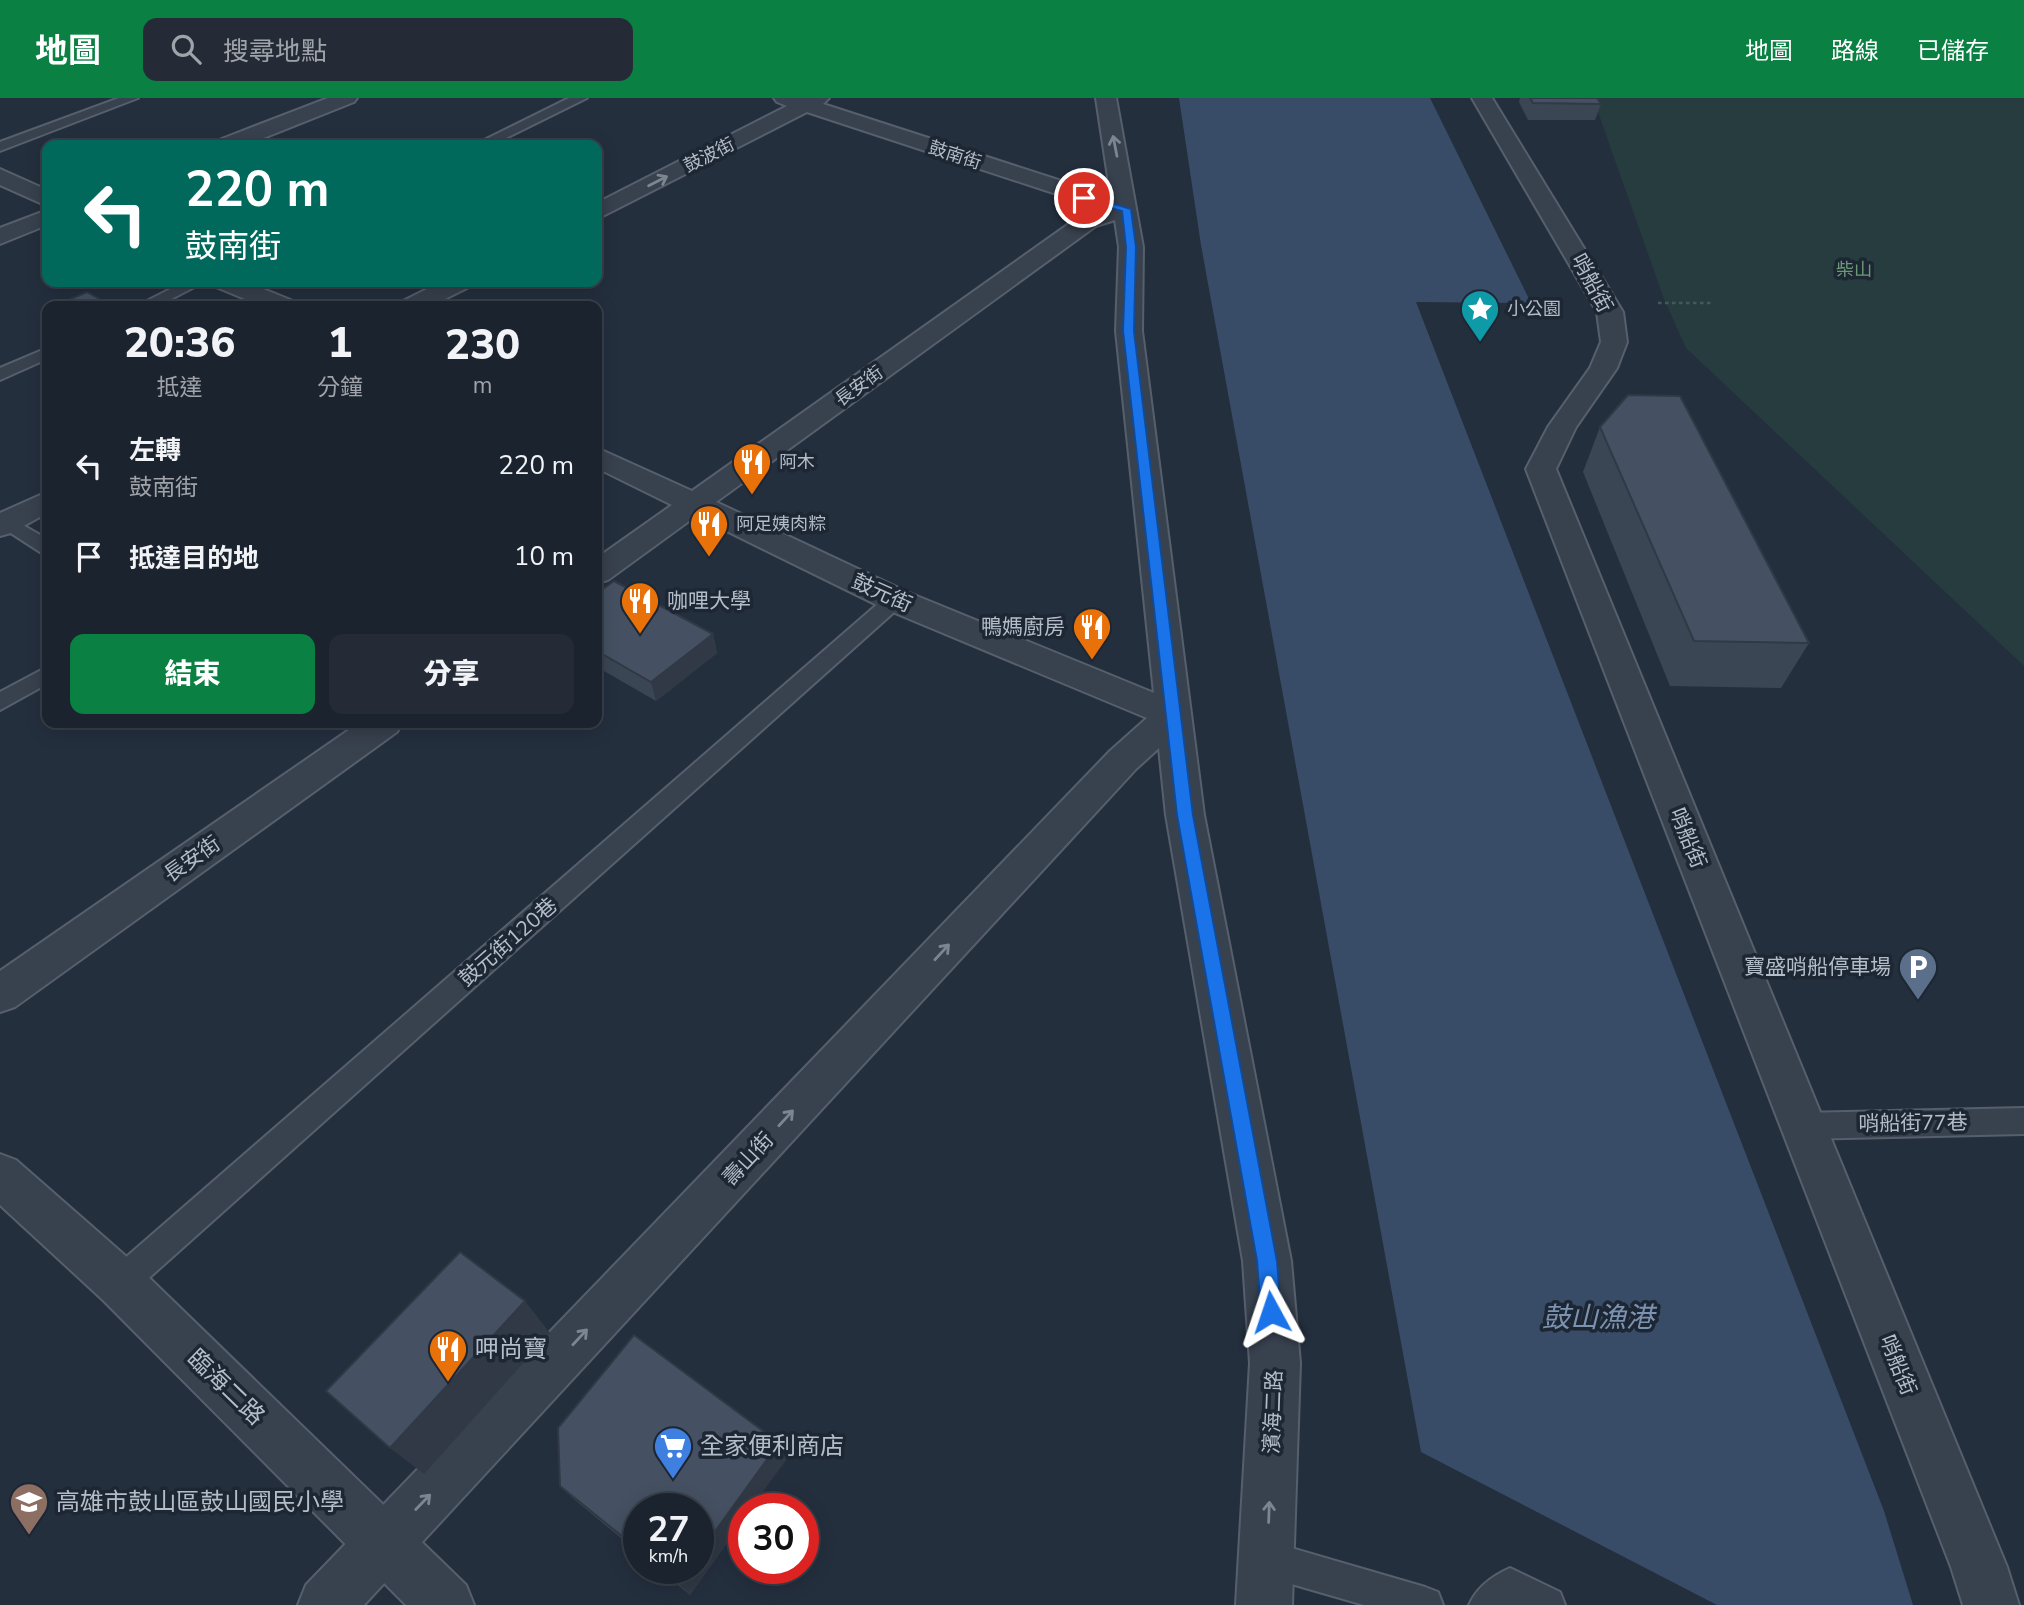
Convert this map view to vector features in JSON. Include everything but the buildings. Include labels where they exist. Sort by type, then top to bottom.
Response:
[{"type":"street","points":[[240,140],[347,98]]},
{"type":"street","name":"鼓南街","points":[[784,98],[813,102],[1084,198],[1126,209]]},
{"type":"street","name":"濱海二路","points":[[1106,98],[1131,247],[1129,331],[1185,815],[1267,1261],[1275,1363],[1264,1605]]},
{"type":"street","name":"哨船街","points":[[1482,98],[1610,312],[1614,342],[1603,368],[1574,408],[1541,469],[1979,1567],[1991,1605]]},
{"type":"street","name":"鼓波街","points":[[602,209],[813,102]]},
{"type":"street","points":[[0,176],[42,197]]},
{"type":"street","name":"長安街","points":[[602,569],[1088,221],[1126,209]]},
{"type":"street","points":[[0,237],[42,219]]},
{"type":"street","points":[[238,287],[272,301]]},
{"type":"street","points":[[422,301],[450,287]]},
{"type":"street","name":"鼓元街","points":[[602,460],[895,600],[1173,715]]},
{"type":"street","points":[[4,524],[42,504]]},
{"type":"street","name":"壽山街","points":[[326,1605],[1123,760],[1173,715]]},
{"type":"street","name":"長安街","points":[[0,994],[377,728]]},
{"type":"street","name":"臨海二路","points":[[0,1175],[120,1283],[446,1605]]},
{"type":"lane","points":[[0,147],[131,98]]},
{"type":"lane","points":[[492,140],[580,98]]},
{"type":"lane","points":[[156,301],[185,287]]},
{"type":"lane","points":[[0,375],[42,355]]},
{"type":"lane","points":[[4,524],[42,545]]},
{"type":"lane","name":"鼓元街120巷","points":[[120,1283],[895,600]]},
{"type":"lane","points":[[0,702],[42,677]]},
{"type":"lane","name":"哨船街77巷","points":[[1802,1126],[2024,1121]]},
{"type":"lane","points":[[1267,1559],[1425,1605]]},
{"type":"lane","points":[[1487,1605],[1510,1586],[1547,1605]]},
{"type":"path","points":[[1663,311],[1658,303],[1714,303]]},
{"type":"green space","name":"柴山","points":[[1593,98],[2024,98],[2024,666],[1686,348],[1664,299]]},
{"type":"water","name":"鼓山漁港","points":[[1179,98],[1430,98],[1531,303],[1416,302],[1884,1511],[1913,1605],[1717,1605],[1421,1452],[1201,245]]},
{"type":"place","name":"小公園","points":[[1480,343]]},
{"type":"place","name":"阿木","points":[[752,496]]},
{"type":"place","name":"阿足姨肉粽","points":[[709,558]]},
{"type":"place","name":"咖哩大學","points":[[640,635]]},
{"type":"place","name":"鴨媽廚房","points":[[1092,661]]},
{"type":"place","name":"寶盛哨船停車場","points":[[1918,1001]]},
{"type":"place","name":"呷尚寶","points":[[448,1383]]},
{"type":"place","name":"全家便利商店","points":[[673,1480]]},
{"type":"place","name":"高雄市鼓山區鼓山國民小學","points":[[29,1536]]},
{"type":"route","points":[[1084,198],[1126,209],[1131,247],[1129,331],[1185,815],[1267,1261],[1271,1312]]}]
